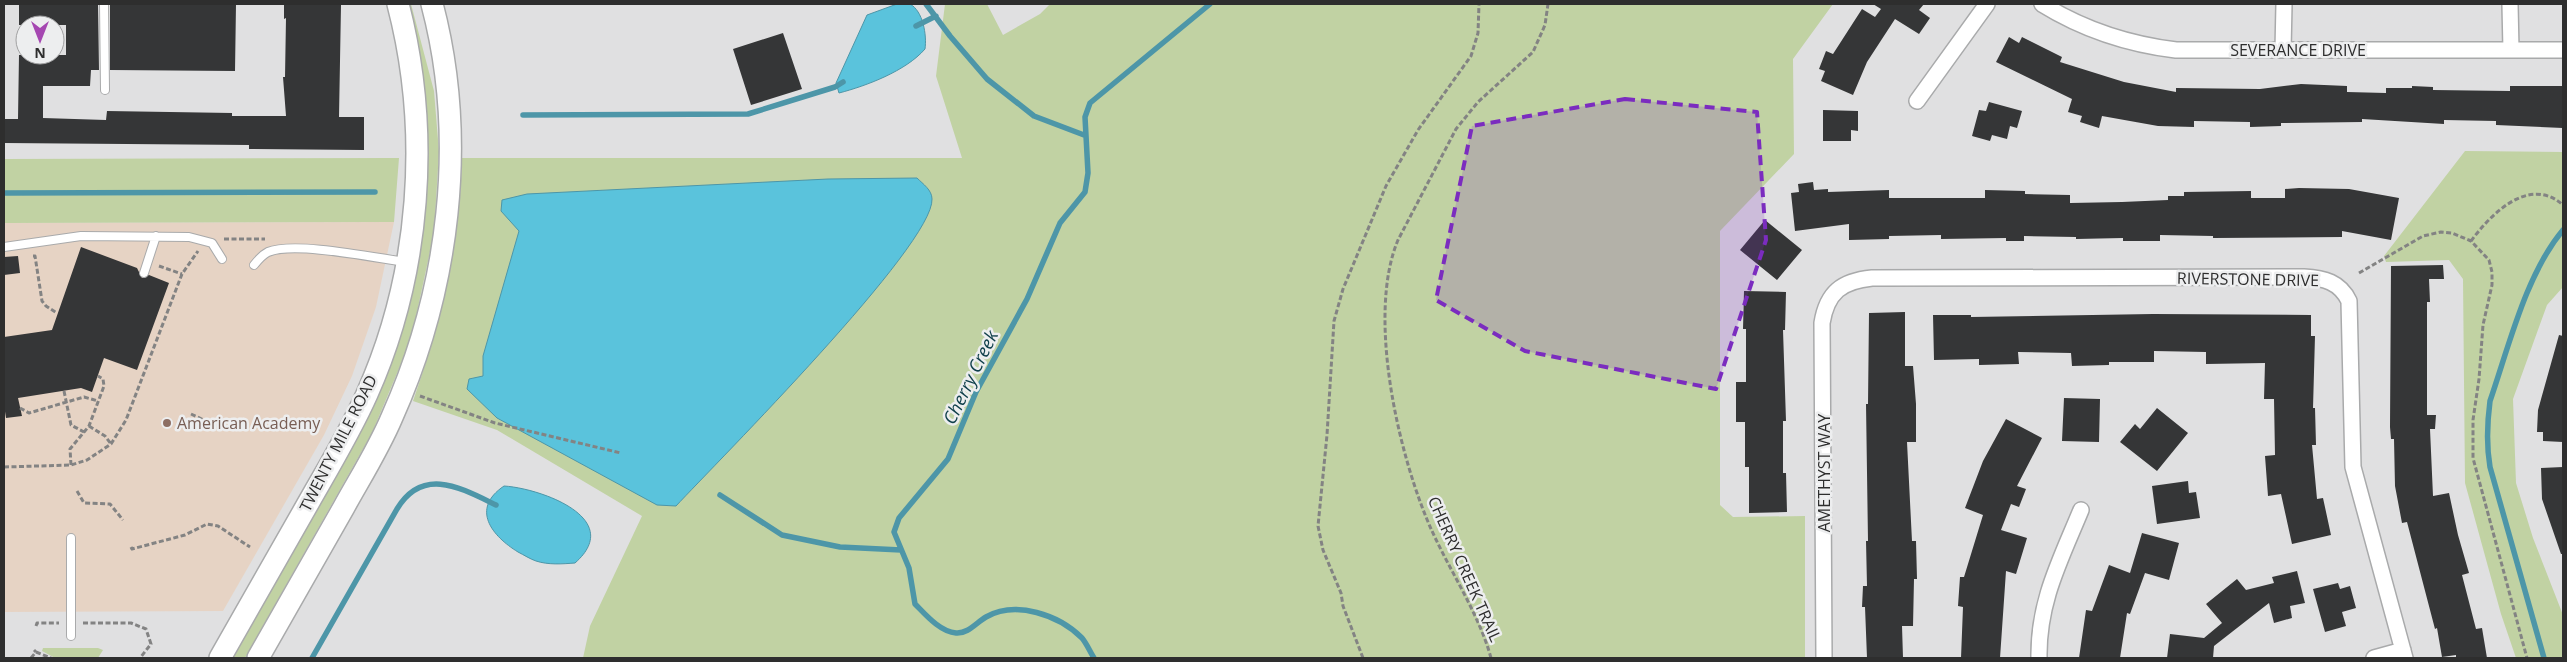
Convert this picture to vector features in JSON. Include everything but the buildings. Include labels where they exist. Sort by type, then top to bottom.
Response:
[{"type":"main road","name":"TWENTY MILE ROAD","points":[[220,658],[365,399],[388,337],[408,262],[415,202],[416,141],[408,58],[398,4]]},
{"type":"main road","name":"TWENTY MILE ROAD","points":[[258,658],[374,454],[404,390],[433,302],[444,245],[449,195],[450,150],[440,40],[432,4]]},
{"type":"street","points":[[1917,101],[1987,4]]},
{"type":"street","name":"SEVERANCE DRIVE","points":[[2042,4],[2088,28],[2140,45],[2176,50],[2563,50]]},
{"type":"street","points":[[2283,50],[2284,4]]},
{"type":"street","points":[[2510,4],[2511,50]]},
{"type":"street","name":"RIVERSTONE DRIVE","points":[[1836,291],[1857,280],[1872,278],[2304,277],[2320,278],[2340,287],[2349,301],[2351,309],[2351,450],[2356,483],[2404,654]]},
{"type":"street","name":"AMETHYST WAY","points":[[1824,658],[1822,323],[1828,301],[1836,291]]},
{"type":"street","points":[[2039,658],[2039,627],[2044,604],[2081,510]]},
{"type":"street","points":[[2374,658],[2404,654]]},
{"type":"lane","points":[[104,4],[105,90]]},
{"type":"lane","points":[[144,273],[156,236]]},
{"type":"lane","points":[[4,247],[66,237],[189,237],[212,243],[222,259]]},
{"type":"lane","points":[[254,264],[267,253],[284,249],[353,253],[408,262]]},
{"type":"lane","points":[[71,538],[71,636]]},
{"type":"path","points":[[1362,658],[1343,606],[1341,593],[1323,550],[1318,526],[1327,435],[1334,321],[1343,289],[1386,186],[1418,130],[1471,56],[1479,27],[1479,4]]},
{"type":"path","name":"CHERRY CREEK TRAIL","points":[[1491,658],[1474,614],[1424,513],[1410,466],[1393,398],[1388,368],[1385,324],[1386,285],[1393,252],[1398,240],[1450,139],[1478,102],[1533,52],[1544,25],[1548,4]]},
{"type":"path","points":[[2471,241],[2492,214],[2518,198],[2538,195],[2552,198],[2563,205]]},
{"type":"path","points":[[2358,273],[2428,234],[2452,233],[2471,241],[2486,256],[2492,272],[2490,298],[2483,325],[2479,379],[2472,420],[2472,458],[2528,658]]},
{"type":"path","points":[[4,467],[71,466],[88,460],[111,444],[126,420],[182,274],[194,255],[212,243],[227,239],[268,239]]},
{"type":"path","points":[[28,257],[35,256],[42,301],[46,306],[58,313]]},
{"type":"path","points":[[148,262],[182,274]]},
{"type":"path","points":[[71,466],[70,449],[89,426],[105,382],[98,376]]},
{"type":"path","points":[[404,390],[495,423],[621,453]]},
{"type":"path","points":[[64,391],[71,425],[84,432]]},
{"type":"path","points":[[20,408],[29,413],[84,397],[98,401]]},
{"type":"path","points":[[191,414],[210,422]]},
{"type":"path","points":[[89,426],[105,436],[111,444]]},
{"type":"path","points":[[77,491],[84,503],[110,504],[123,520]]},
{"type":"path","points":[[131,547],[132,549],[164,542],[207,524],[218,526],[250,547]]},
{"type":"path","points":[[36,626],[36,624],[127,623],[146,628],[151,644],[140,658]]},
{"type":"path","points":[[31,658],[35,651],[51,658]]},
{"type":"highlighted area","points":[[1625,99],[1757,112],[1766,240],[1716,389],[1525,351],[1436,300],[1472,126]]},
{"type":"shaded area","name":"American Academy","points":[[394,222],[376,307],[352,376],[324,435],[223,611],[4,612],[4,223]]},
{"type":"green space","points":[[408,4],[411,4],[434,91],[439,152],[434,233],[411,340],[372,433],[245,658],[232,658],[365,423],[384,381],[405,319],[424,223],[427,163],[424,90]]},
{"type":"green space","points":[[945,4],[987,4],[1003,35],[1040,14],[1050,4],[1833,4],[1793,59],[1794,154],[1720,231],[1720,505],[1733,517],[1805,516],[1805,658],[583,658],[590,626],[642,516],[497,430],[413,401],[433,340],[448,281],[457,222],[462,158],[962,158],[936,76]]},
{"type":"green space","points":[[2465,151],[2563,152],[2563,287],[2547,305],[2513,399],[2516,483],[2533,538],[2563,615],[2563,658],[2516,658],[2501,614],[2465,483],[2463,279],[2449,260],[2386,262],[2384,256]]},
{"type":"green space","points":[[399,158],[394,222],[4,223],[4,159]]},
{"type":"green space","points":[[43,648],[98,648],[103,650],[98,658],[55,658],[42,651]]},
{"type":"water","points":[[897,4],[910,4],[918,12],[925,30],[925,49],[897,71],[873,82],[839,93],[836,83],[867,15]]},
{"type":"water","points":[[917,178],[929,190],[932,199],[923,224],[899,260],[863,305],[776,402],[676,506],[657,505],[497,418],[467,389],[469,379],[483,376],[483,356],[519,231],[501,211],[502,200],[527,194],[828,179]]},
{"type":"water","points":[[504,486],[519,488],[555,499],[572,508],[584,519],[590,532],[588,547],[575,563],[550,564],[536,561],[518,552],[500,538],[488,522],[487,513],[488,504]]},
{"type":"waterway","points":[[926,4],[950,36],[987,79],[1034,116],[1084,135]]},
{"type":"waterway","name":"Cherry Creek","points":[[1094,658],[1084,640],[1073,630],[1037,612],[1023,610],[998,612],[960,633],[950,632],[939,626],[915,604],[909,568],[894,532],[899,518],[948,459],[976,392],[1027,299],[1060,223],[1085,192],[1088,173],[1085,117],[1090,103],[1210,4]]},
{"type":"waterway","points":[[916,26],[936,16]]},
{"type":"waterway","points":[[523,115],[748,114],[835,87],[843,82]]},
{"type":"waterway","points":[[4,193],[375,192]]},
{"type":"waterway","points":[[2544,658],[2490,467],[2488,426],[2490,401],[2520,311],[2539,268],[2563,230]]},
{"type":"waterway","points":[[312,658],[397,509],[407,496],[419,488],[431,484],[443,484],[469,492],[496,505]]},
{"type":"waterway","points":[[720,495],[782,535],[840,547],[901,550]]},
{"type":"place","name":"American Academy","points":[[167,423]]}]
